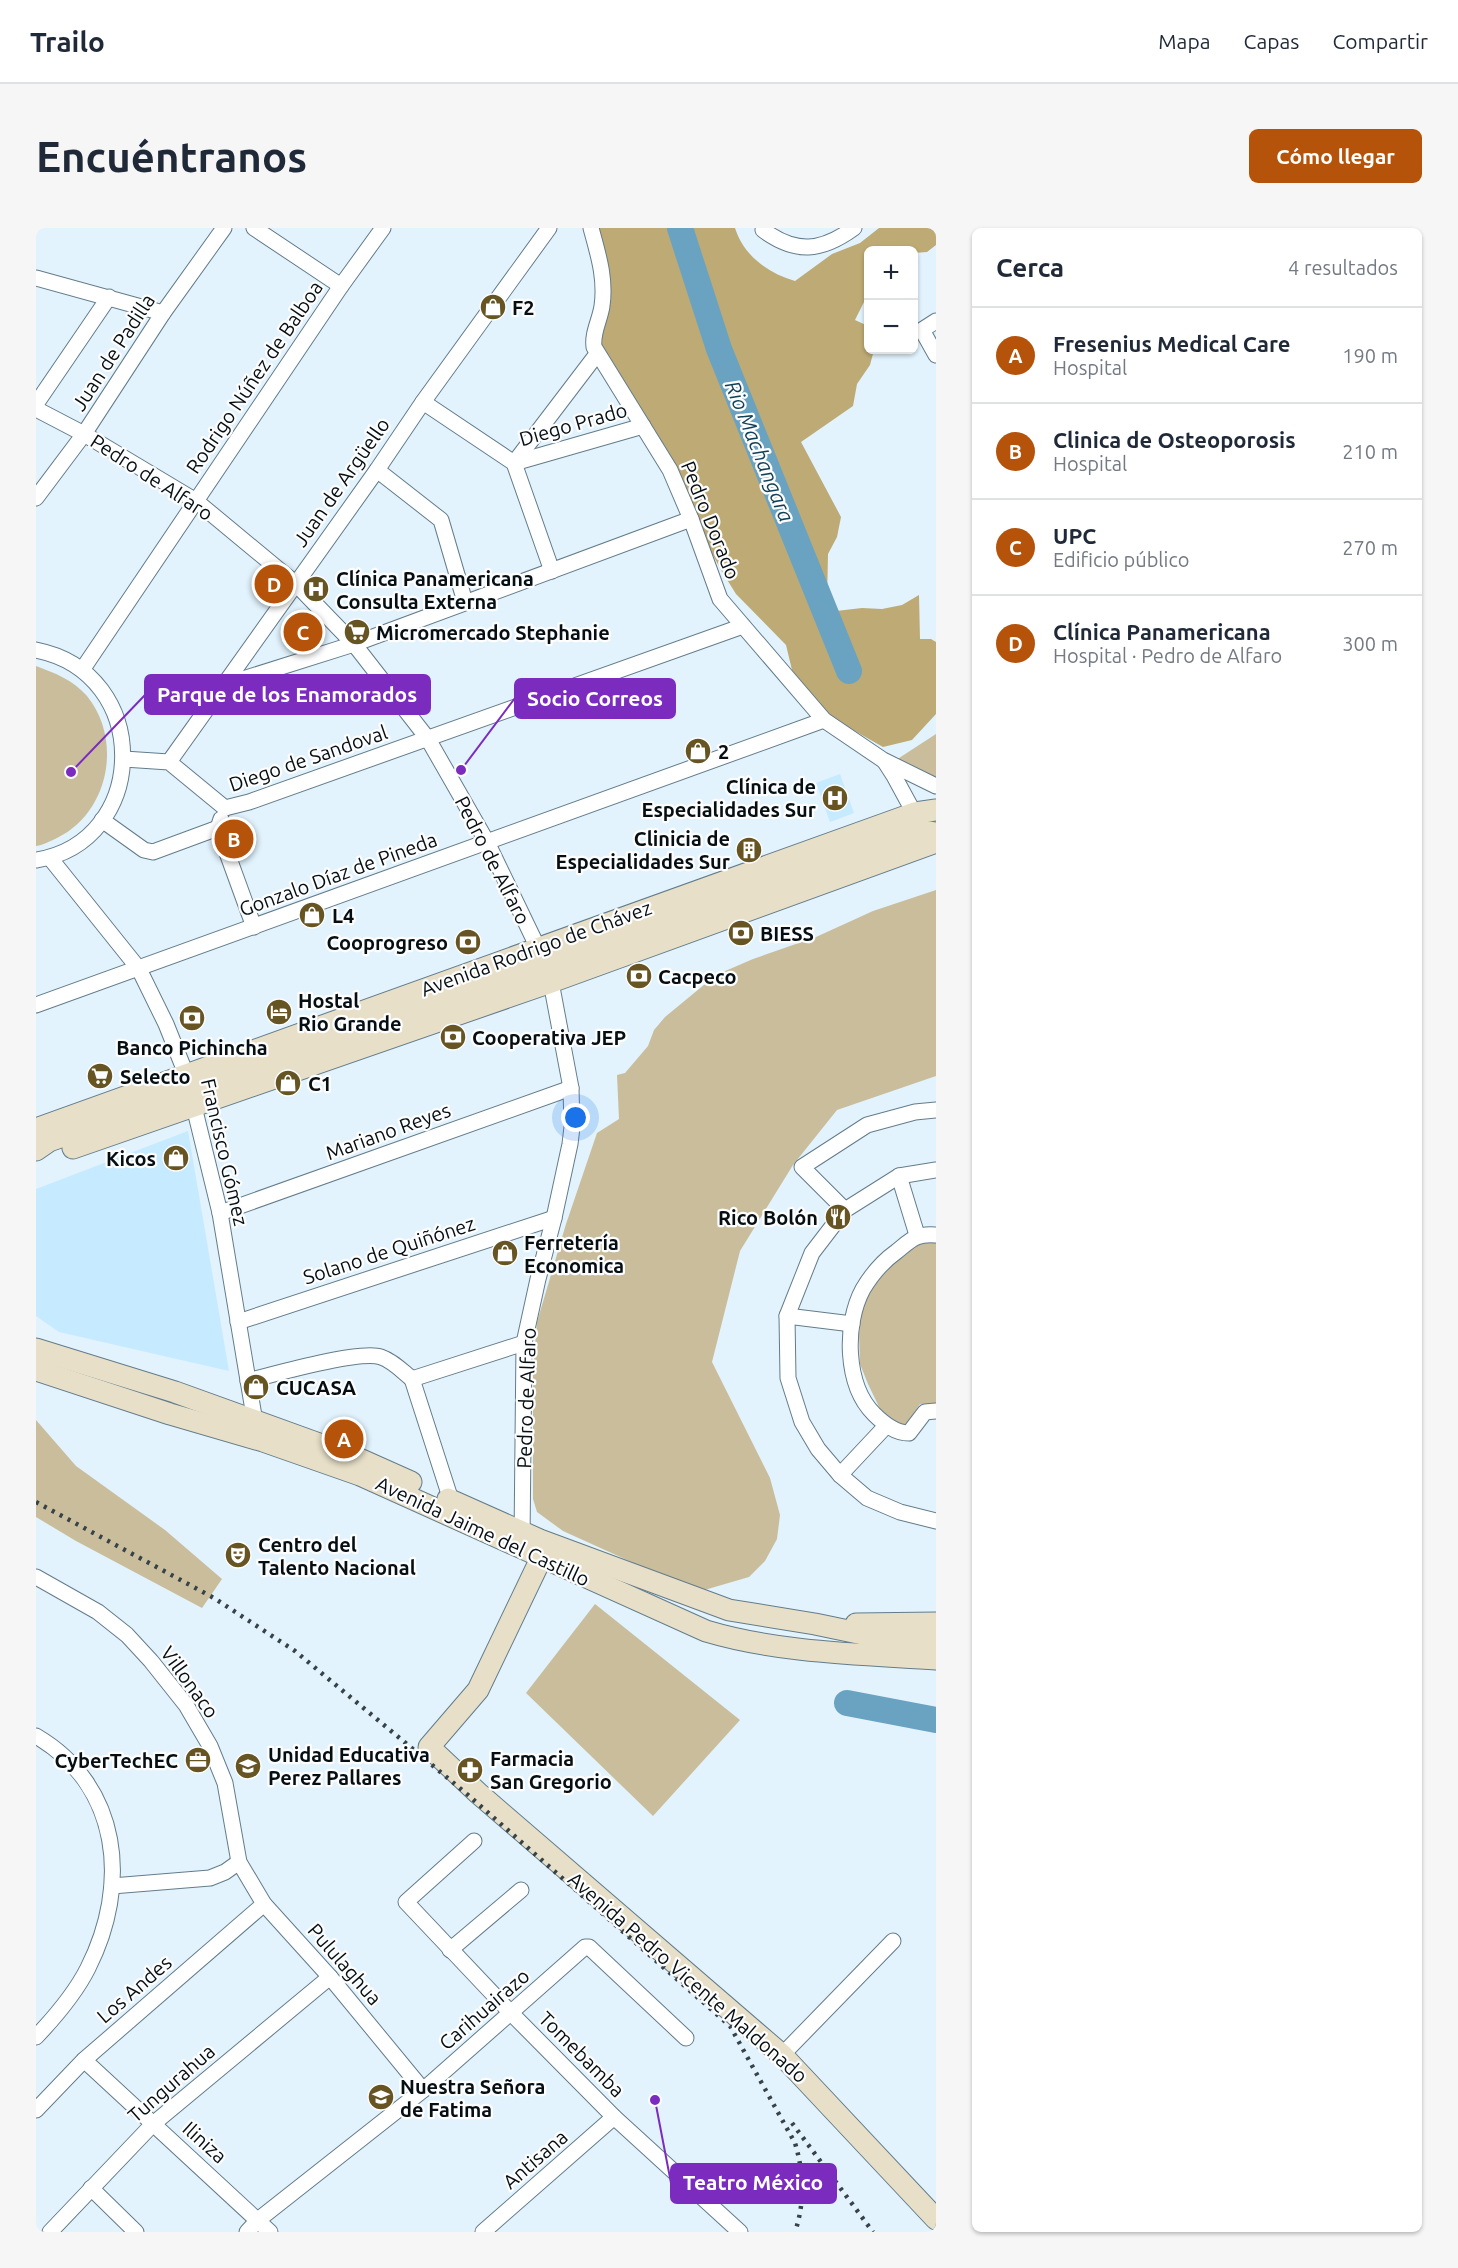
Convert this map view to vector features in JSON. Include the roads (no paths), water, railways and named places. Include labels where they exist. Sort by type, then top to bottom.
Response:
[{"type":"main road","name":"Avenida Rodrigo de Chávez","points":[[39,1140],[190,1090],[544,965],[825,862],[929,827],[936,810]]},
{"type":"main road","name":"Avenida Rodrigo de Chávez","points":[[36,1161],[190,1090]]},
{"type":"main road","name":"Avenida Jaime del Castillo","points":[[36,1349],[175,1392],[257,1431],[360,1475],[449,1507],[522,1540],[682,1622],[728,1637],[805,1650],[936,1659]]},
{"type":"main road","name":"Avenida Jaime del Castillo","points":[[36,1370],[170,1414],[257,1431]]},
{"type":"main road","name":"Avenida Jaime del Castillo","points":[[544,1551],[729,1610],[882,1638],[936,1643]]},
{"type":"main road","name":"Avenida Pedro Vicente Maldonado","points":[[544,1551],[478,1690],[429,1746],[478,1793],[782,2055],[936,2219]]},
{"type":"main road","points":[[815,1624],[936,1623]]},
{"type":"street","name":"Juan de Padilla","points":[[36,498],[84,434],[163,313],[224,228]]},
{"type":"street","points":[[254,228],[340,286]]},
{"type":"street","name":"Rodrigo Núñez de Balboa","points":[[82,670],[340,286],[383,228]]},
{"type":"street","name":"Juan de Argüello","points":[[169,762],[549,228]]},
{"type":"street","points":[[514,463],[597,354],[594,338],[602,306],[603,275],[591,228]]},
{"type":"street","points":[[763,230],[781,243],[805,248],[828,244],[854,228]]},
{"type":"street","points":[[36,278],[163,313]]},
{"type":"street","points":[[36,404],[109,297]]},
{"type":"street","points":[[936,321],[922,330],[936,355]]},
{"type":"street","name":"Pedro Dorado","points":[[597,354],[670,470],[691,519],[720,599],[824,720],[883,760],[936,786]]},
{"type":"street","points":[[423,402],[514,463],[552,571]]},
{"type":"street","name":"Pedro de Alfaro","points":[[36,410],[84,434],[196,501],[295,583],[354,644],[428,740],[488,842],[544,965],[571,1088],[570,1144],[524,1343],[522,1540]]},
{"type":"street","name":"Diego Prado","points":[[514,463],[643,426]]},
{"type":"street","points":[[377,470],[441,520],[465,602]]},
{"type":"street","points":[[226,684],[354,644],[691,519]]},
{"type":"street","name":"Diego de Sandoval","points":[[225,808],[249,802],[428,740],[743,626]]},
{"type":"street","points":[[36,650],[53,654],[82,670],[106,695],[120,726],[124,759],[118,791],[102,820],[79,843],[43,859]]},
{"type":"street","name":"Gonzalo Díaz de Pineda","points":[[36,1005],[824,720]]},
{"type":"street","points":[[124,759],[169,762],[225,808],[218,828],[254,927]]},
{"type":"street","name":"Pedro Dorado","points":[[883,760],[929,827]]},
{"type":"street","points":[[102,820],[144,850],[153,852],[218,828]]},
{"type":"street","name":"Francisco Gómez","points":[[43,859],[139,969],[166,1024],[190,1090],[220,1213],[257,1431]]},
{"type":"street","name":"Mariano Reyes","points":[[220,1213],[571,1088]]},
{"type":"street","points":[[845,1210],[802,1167],[867,1125],[915,1112],[936,1110]]},
{"type":"street","points":[[936,1170],[899,1176],[845,1210],[812,1253],[787,1316],[788,1378],[802,1422],[818,1449],[840,1475],[867,1498],[900,1512],[936,1521]]},
{"type":"street","points":[[899,1176],[917,1235]]},
{"type":"street","name":"Solano de Quiñónez","points":[[238,1322],[554,1218]]},
{"type":"street","points":[[930,1411],[909,1432],[904,1433],[886,1426],[869,1409],[857,1390],[851,1365],[852,1324],[862,1291],[880,1264],[917,1235],[936,1235]]},
{"type":"street","points":[[787,1316],[852,1324]]},
{"type":"street","points":[[411,1379],[524,1343]]},
{"type":"street","points":[[248,1381],[351,1358],[372,1356],[388,1360],[411,1379],[449,1507]]},
{"type":"street","points":[[840,1475],[886,1426]]},
{"type":"street","name":"Villonaco","points":[[36,1577],[98,1612],[127,1635],[186,1705],[210,1746],[225,1783],[239,1862]]},
{"type":"street","points":[[36,1737],[53,1746],[72,1763],[90,1786],[105,1816],[112,1852],[112,1886],[108,1913],[100,1941],[88,1969],[73,1993],[39,2028]]},
{"type":"street","name":"Tomebamba","points":[[474,1841],[406,1902],[614,2117],[736,2231]]},
{"type":"street","points":[[112,1886],[210,1878],[225,1872],[239,1862]]},
{"type":"street","name":"Pululaghua","points":[[239,1862],[264,1904],[330,1977],[423,2090]]},
{"type":"street","points":[[450,1950],[520,1890]]},
{"type":"street","name":"Los Andes","points":[[36,2110],[84,2060],[264,1904]]},
{"type":"street","points":[[782,2055],[893,1941]]},
{"type":"street","name":"Carihuairazo","points":[[247,2232],[258,2220],[423,2090],[587,1946],[686,2038]]},
{"type":"street","name":"Tungurahua","points":[[50,2232],[153,2124],[330,1977]]},
{"type":"street","name":"Iliniza","points":[[84,2060],[270,2232]]},
{"type":"street","name":"Antisana","points":[[483,2232],[614,2117]]},
{"type":"street","points":[[91,2188],[136,2232]]},
{"type":"waterway","name":"Rio Machangara","points":[[680,228],[719,349],[849,671]]},
{"type":"waterway","points":[[847,1703],[936,1720]]},
{"type":"railway","points":[[36,1502],[214,1598],[295,1651],[468,1795],[730,2026],[795,2143],[802,2188],[795,2232]]},
{"type":"railway","points":[[792,2123],[873,2232]]},
{"type":"place","name":"F2","points":[[493,307]]},
{"type":"place","name":"Clínica Panamericana","points":[[274,584]]},
{"type":"place","name":"Clínica Panamericana Consulta Externa","points":[[316,589]]},
{"type":"place","name":"UPC","points":[[303,632]]},
{"type":"place","name":"Micromercado Stephanie","points":[[357,632]]},
{"type":"place","name":"2","points":[[698,751]]},
{"type":"place","name":"Socio Correos","points":[[461,770]]},
{"type":"place","name":"Parque de los Enamorados","points":[[71,772]]},
{"type":"place","name":"Clínica de Especialidades Sur","points":[[835,798]]},
{"type":"place","name":"Clinica de Osteoporosis","points":[[234,839]]},
{"type":"place","name":"Clinicia de Especialidades Sur","points":[[749,850]]},
{"type":"place","name":"L4","points":[[312,915]]},
{"type":"place","name":"BIESS","points":[[741,933]]},
{"type":"place","name":"Cooprogreso","points":[[468,942]]},
{"type":"place","name":"Cacpeco","points":[[639,976]]},
{"type":"place","name":"Hostal Rio Grande","points":[[279,1012]]},
{"type":"place","name":"Banco Pichincha","points":[[192,1018]]},
{"type":"place","name":"Cooperativa JEP","points":[[453,1037]]},
{"type":"place","name":"Selecto","points":[[100,1076]]},
{"type":"place","name":"C1","points":[[288,1083]]},
{"type":"place","name":"Kicos","points":[[176,1158]]},
{"type":"place","name":"Rico Bolón","points":[[838,1217]]},
{"type":"place","name":"Ferretería Economica","points":[[505,1253]]},
{"type":"place","name":"CUCASA","points":[[256,1387]]},
{"type":"place","name":"Fresenius Medical Care","points":[[344,1439]]},
{"type":"place","name":"Centro del Talento Nacional","points":[[238,1555]]},
{"type":"place","name":"CyberTechEC","points":[[198,1760]]},
{"type":"place","name":"Unidad Educativa Perez Pallares","points":[[248,1766]]},
{"type":"place","name":"Farmacia San Gregorio","points":[[470,1770]]},
{"type":"place","name":"Nuestra Señora de Fatima","points":[[381,2097]]},
{"type":"place","name":"Teatro México","points":[[655,2100]]}]
